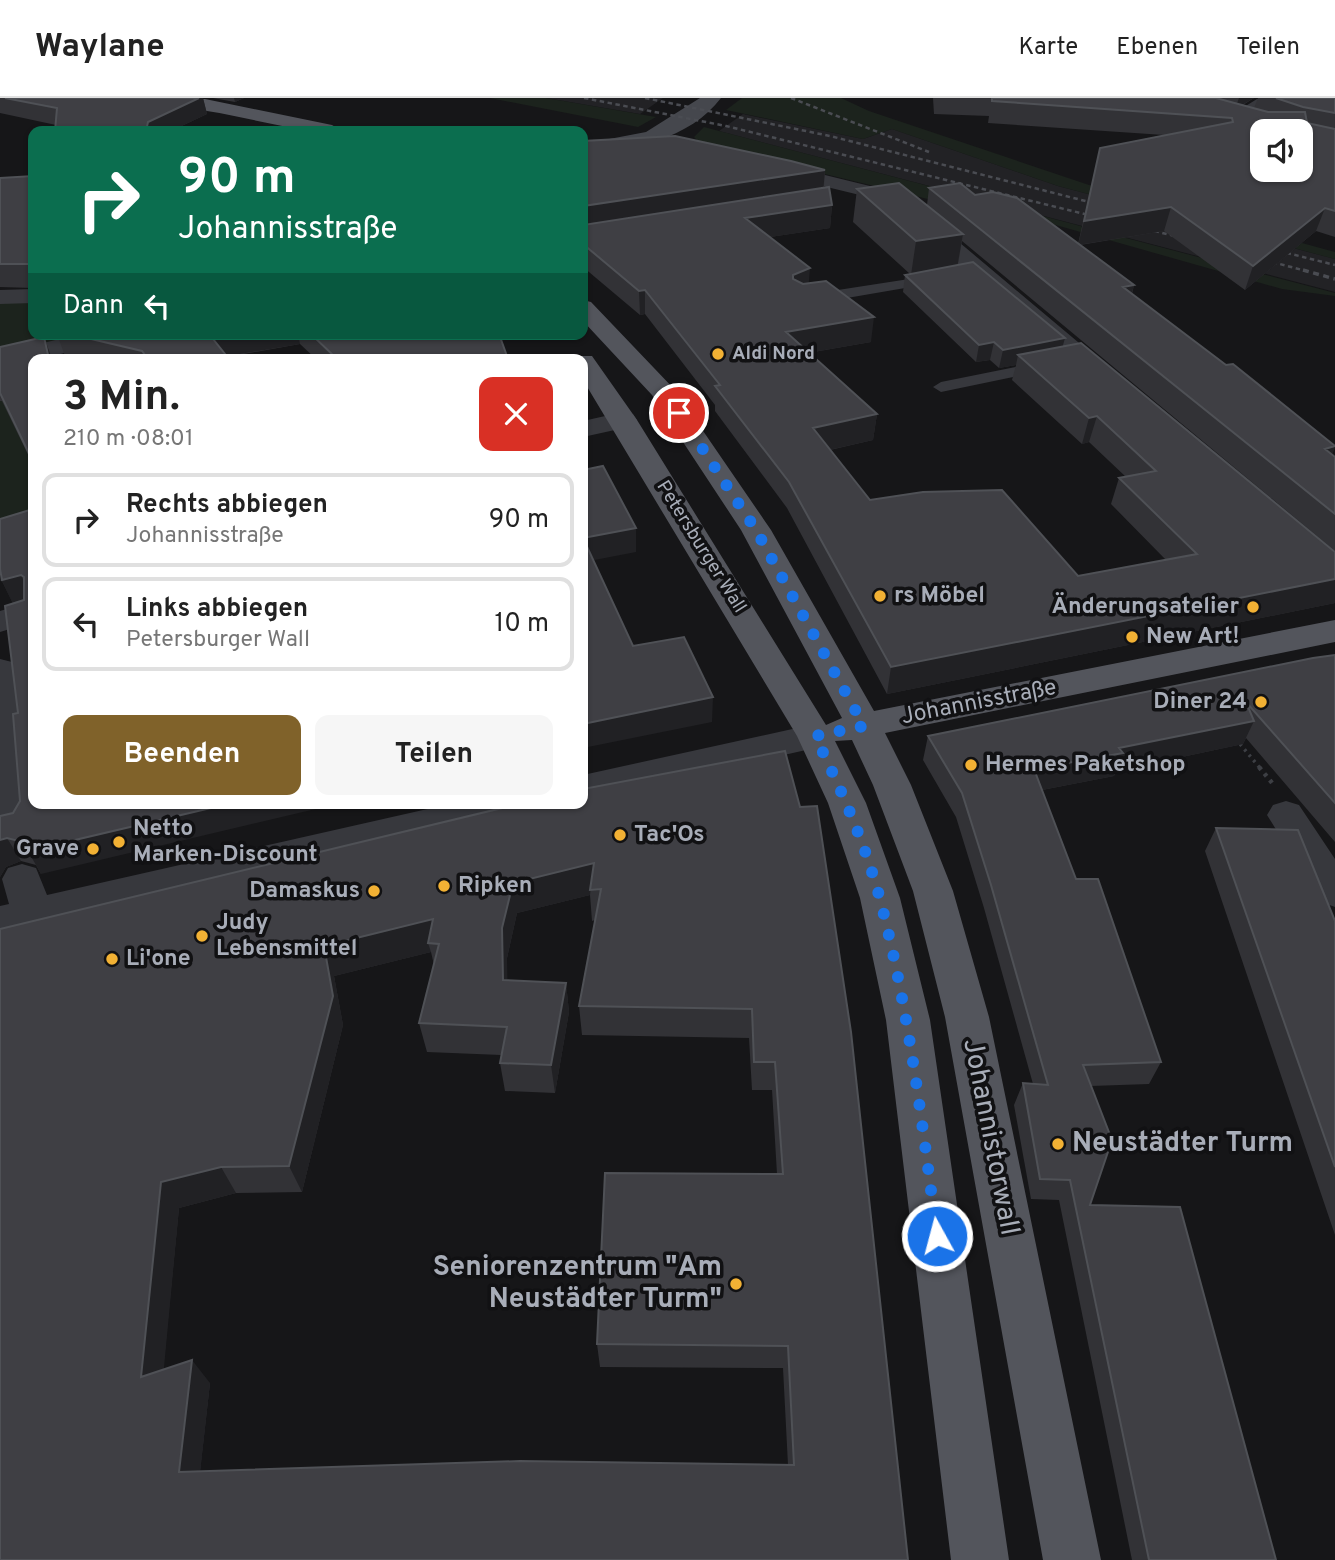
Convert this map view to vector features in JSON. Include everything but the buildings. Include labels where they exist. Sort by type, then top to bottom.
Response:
[{"type":"main road","points":[[127,98],[154,103],[205,105],[308,126]]},
{"type":"main road","points":[[588,149],[650,139],[670,130],[712,98]]},
{"type":"main road","points":[[154,103],[182,115],[234,126]]},
{"type":"main road","points":[[588,312],[662,390],[679,413],[756,530],[864,726]]},
{"type":"main road","name":"Petersburger Wall","points":[[588,369],[623,420],[815,736]]},
{"type":"main road","name":"Johannisstraße","points":[[815,736],[1335,631]]},
{"type":"main road","name":"Johannistorwall","points":[[864,726],[892,785],[933,891],[967,1017],[1072,1560]]},
{"type":"main road","points":[[815,736],[847,803],[880,898],[908,1020],[980,1560]]},
{"type":"street","points":[[1210,111],[1250,122]]},
{"type":"street","points":[[650,139],[685,147]]},
{"type":"street","points":[[753,163],[875,192],[908,211],[1126,394]]},
{"type":"street","points":[[822,201],[875,192]]},
{"type":"street","points":[[0,297],[28,296]]},
{"type":"street","points":[[39,354],[98,342]]},
{"type":"street","points":[[0,362],[28,356]]},
{"type":"street","points":[[588,428],[623,420]]},
{"type":"street","points":[[0,622],[28,613]]},
{"type":"street","points":[[0,670],[12,824]]},
{"type":"street","name":"Johannisstraße","points":[[588,787],[815,736]]},
{"type":"street","points":[[18,905],[487,809]]},
{"type":"street","points":[[1286,815],[1335,891]]},
{"type":"lane","points":[[1234,117],[1261,101],[1288,98]]},
{"type":"lane","points":[[801,301],[980,271]]},
{"type":"lane","points":[[941,387],[1084,359]]},
{"type":"path","points":[[502,348],[505,354]]},
{"type":"path","points":[[1240,744],[1284,797],[1286,815]]},
{"type":"shaded area","points":[[490,98],[546,98],[656,117],[638,127]]},
{"type":"shaded area","points":[[546,98],[663,98],[640,114]]},
{"type":"shaded area","points":[[742,98],[841,98],[869,111],[1089,185],[1335,252],[1335,259],[1058,186],[892,129],[863,139],[726,110]]},
{"type":"shaded area","points":[[743,114],[863,139],[892,129],[1058,186],[1335,259],[1335,292],[719,131]]},
{"type":"shaded area","points":[[704,127],[1335,293],[1335,296],[1282,289],[1006,211],[936,201],[701,144],[694,137]]},
{"type":"shaded area","points":[[0,302],[28,302],[28,340],[66,340],[0,356]]},
{"type":"shaded area","points":[[28,394],[28,538],[0,546],[0,401]]},
{"type":"railway","points":[[584,98],[726,126],[1105,219]]},
{"type":"railway","points":[[645,98],[830,136],[1105,206]]},
{"type":"railway","points":[[791,98],[929,152]]},
{"type":"railway","points":[[1139,227],[1190,240]]},
{"type":"railway","points":[[1271,249],[1335,265]]},
{"type":"railway","points":[[1257,258],[1310,272]]},
{"type":"railway","points":[[1303,270],[1335,279]]},
{"type":"place","name":"Aldi Nord","points":[[718,354]]},
{"type":"place","name":"rs Möbel","points":[[880,596]]},
{"type":"place","name":"Änderungsatelier","points":[[1253,607]]},
{"type":"place","name":"New Art!","points":[[1132,637]]},
{"type":"place","name":"Diner 24","points":[[1261,702]]},
{"type":"place","name":"Hermes Paketshop","points":[[971,765]]},
{"type":"place","name":"Tac'Os","points":[[620,835]]},
{"type":"place","name":"Netto Marken-Discount","points":[[119,842]]},
{"type":"place","name":"Grave","points":[[93,849]]},
{"type":"place","name":"Ripken","points":[[444,886]]},
{"type":"place","name":"Damaskus","points":[[374,891]]},
{"type":"place","name":"Judy Lebensmittel","points":[[202,936]]},
{"type":"place","name":"Li'one","points":[[112,959]]},
{"type":"place","name":"Neustädter Turm","points":[[1058,1144]]},
{"type":"place","name":"Seniorenzentrum \"Am Neustädter Turm\"","points":[[736,1284]]},
{"type":"route","points":[[679,413],[756,530],[864,726],[815,736],[847,803],[880,898],[908,1020],[937,1236]]}]
